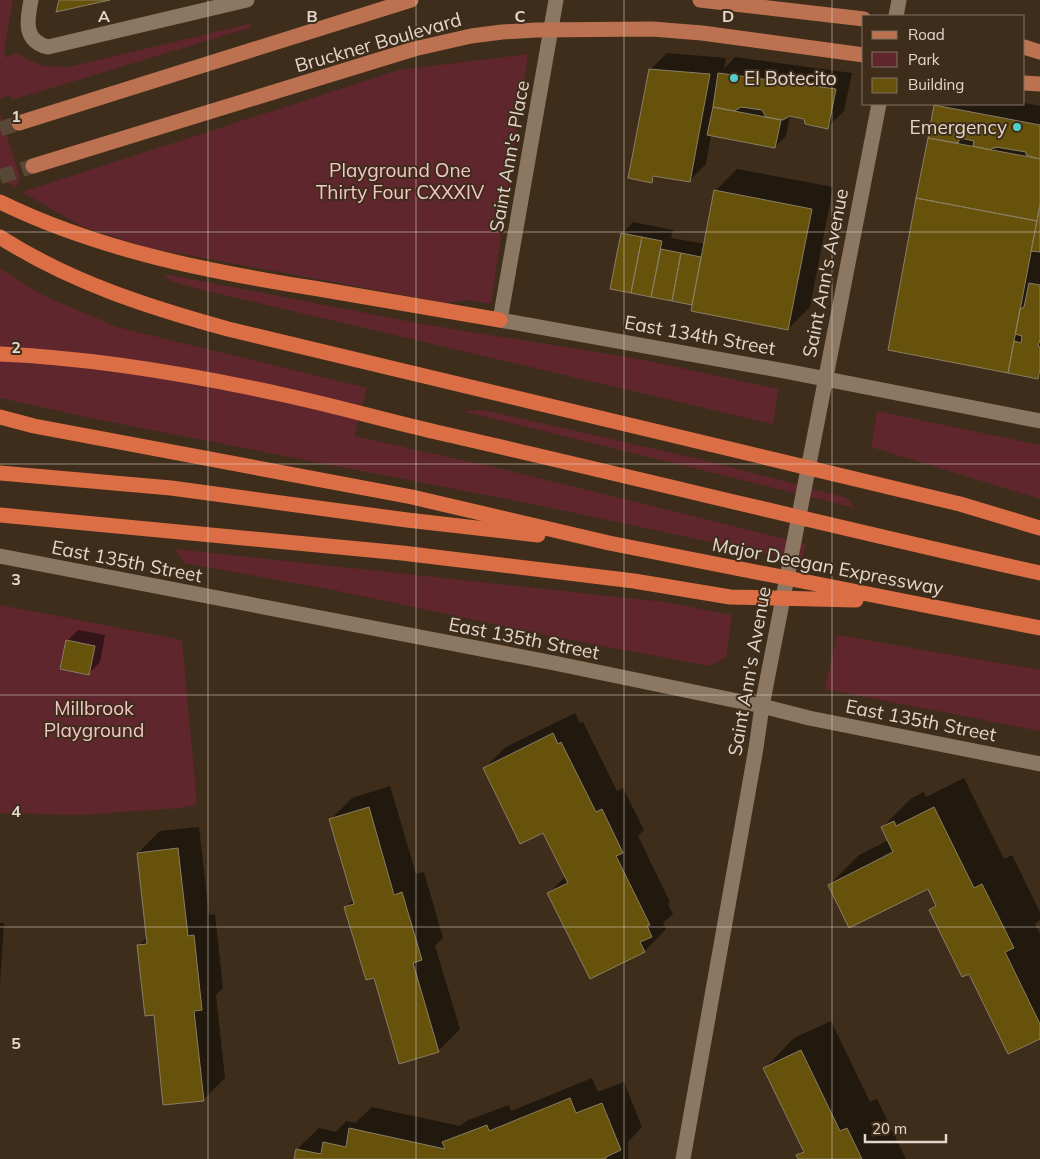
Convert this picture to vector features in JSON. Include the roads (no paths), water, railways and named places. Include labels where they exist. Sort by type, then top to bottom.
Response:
[{"type":"highway","points":[[0,202],[55,226],[130,251],[174,263],[500,320]]},
{"type":"highway","points":[[0,236],[54,268],[151,307],[191,319],[238,332],[960,504],[1040,528]]},
{"type":"highway","points":[[0,354],[72,359],[177,373],[281,394],[1040,573]]},
{"type":"highway","points":[[0,417],[34,426],[412,497],[609,543]]},
{"type":"highway","points":[[0,473],[171,488],[408,520],[609,543]]},
{"type":"highway","points":[[0,516],[402,554],[625,580],[730,597],[899,600]]},
{"type":"highway","name":"Major Deegan Expressway","points":[[609,543],[1040,628]]},
{"type":"main road","name":"Bruckner Boulevard","points":[[19,123],[411,0]]},
{"type":"main road","points":[[700,0],[862,19]]},
{"type":"main road","name":"Bruckner Boulevard","points":[[33,166],[414,49],[471,36],[551,30],[652,29],[702,33],[862,54]]},
{"type":"main road","points":[[1025,47],[1040,52]]},
{"type":"main road","points":[[1025,83],[1040,84]]},
{"type":"street","points":[[31,0],[27,20],[28,28],[35,41],[48,47],[247,0]]},
{"type":"street","name":"Saint Ann's Place","points":[[500,320],[556,0]]},
{"type":"street","points":[[896,15],[899,0]]},
{"type":"street","name":"Saint Ann's Avenue","points":[[683,1159],[762,706],[879,105]]},
{"type":"street","name":"East 134th Street","points":[[500,320],[825,379],[1040,421]]},
{"type":"street","name":"East 135th Street","points":[[0,556],[545,661],[762,706],[809,718],[1040,764]]},
{"type":"tunnel","points":[[0,129],[19,123]]},
{"type":"tunnel","points":[[0,177],[33,166]]},
{"type":"place","name":"El Botecito","points":[[734,78]]},
{"type":"place","name":"Emergency","points":[[1017,127]]},
{"type":"park label","name":"Playground One Thirty Four CXXXIV","points":[[400,181]]},
{"type":"park label","name":"Millbrook Playground","points":[[94,719]]}]
